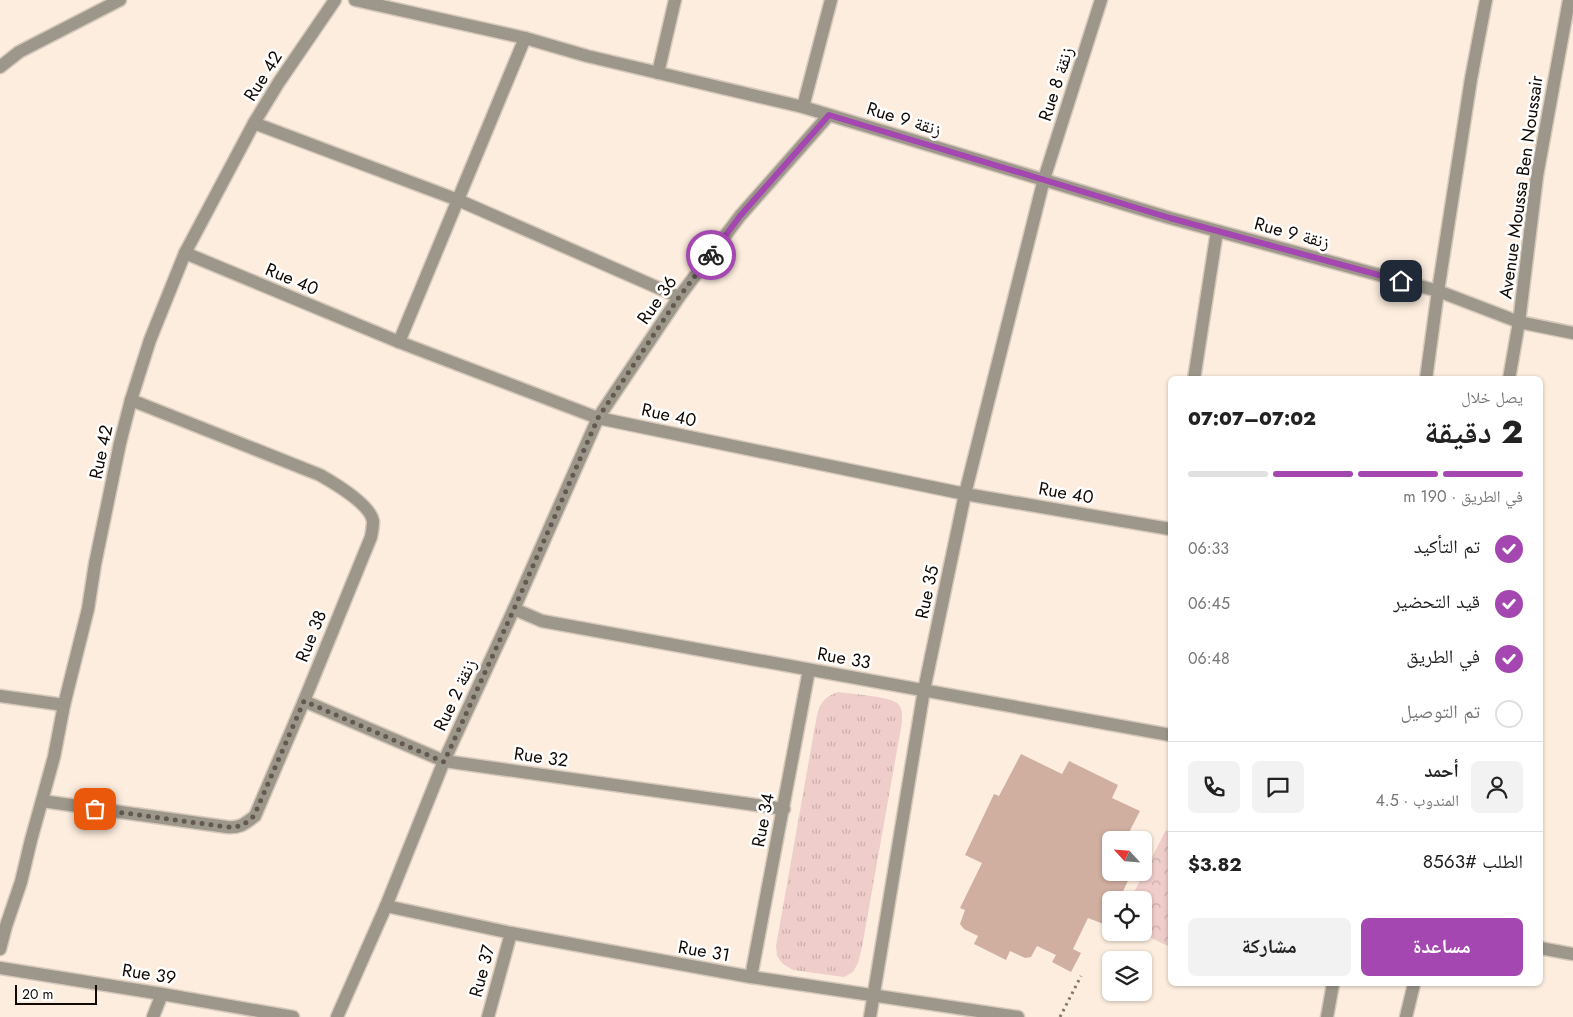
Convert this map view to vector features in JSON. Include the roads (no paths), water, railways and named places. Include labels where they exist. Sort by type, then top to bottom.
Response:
[{"type":"street","points":[[0,67],[19,52],[120,0]]},
{"type":"street","name":"Rue 42","points":[[0,949],[22,882],[54,757],[64,705],[88,610],[95,564],[120,443],[150,340],[185,253],[254,122],[335,0]]},
{"type":"street","name":"Rue 9 زنقة","points":[[355,0],[525,38],[587,56],[802,107],[1216,230],[1438,291],[1519,322],[1573,334]]},
{"type":"street","points":[[658,73],[675,0]]},
{"type":"street","points":[[802,107],[831,0]]},
{"type":"street","name":"Rue 8 زنقة","points":[[1044,179],[1101,0]]},
{"type":"street","points":[[1426,376],[1471,79],[1486,0]]},
{"type":"street","name":"Avenue Moussa Ben Noussair","points":[[1510,376],[1519,322],[1537,176],[1570,0]]},
{"type":"street","points":[[399,342],[525,38]]},
{"type":"street","name":"Rue 36","points":[[598,418],[679,297],[740,216],[829,115]]},
{"type":"street","points":[[254,122],[458,200],[679,297]]},
{"type":"street","name":"Rue 35","points":[[870,1017],[924,690],[965,494],[1044,179]]},
{"type":"street","points":[[1194,376],[1216,230]]},
{"type":"street","name":"Rue 40","points":[[185,253],[399,342],[598,418],[965,494],[1168,528]]},
{"type":"street","name":"Rue 38","points":[[42,801],[227,827],[243,825],[254,816],[304,701],[371,537],[373,522],[371,515],[367,509],[340,486],[320,475],[131,400]]},
{"type":"street","name":"Rue 2 زنقة","points":[[337,1017],[386,906],[444,762],[598,418]]},
{"type":"street","name":"Rue 33","points":[[514,609],[542,621],[1168,735]]},
{"type":"street","name":"Rue 34","points":[[751,977],[810,670]]},
{"type":"street","points":[[0,696],[64,705]]},
{"type":"street","name":"Rue 32","points":[[304,701],[444,762],[784,809]]},
{"type":"street","name":"Rue 31","points":[[386,906],[510,933],[751,977],[1018,1017]]},
{"type":"street","name":"Rue 37","points":[[488,1017],[510,933]]},
{"type":"street","points":[[1543,949],[1573,954]]},
{"type":"street","name":"Rue 39","points":[[0,968],[293,1017]]},
{"type":"street","points":[[1327,1017],[1333,986]]},
{"type":"street","points":[[1406,1017],[1414,986]]},
{"type":"street","points":[[153,1017],[162,994]]}]
